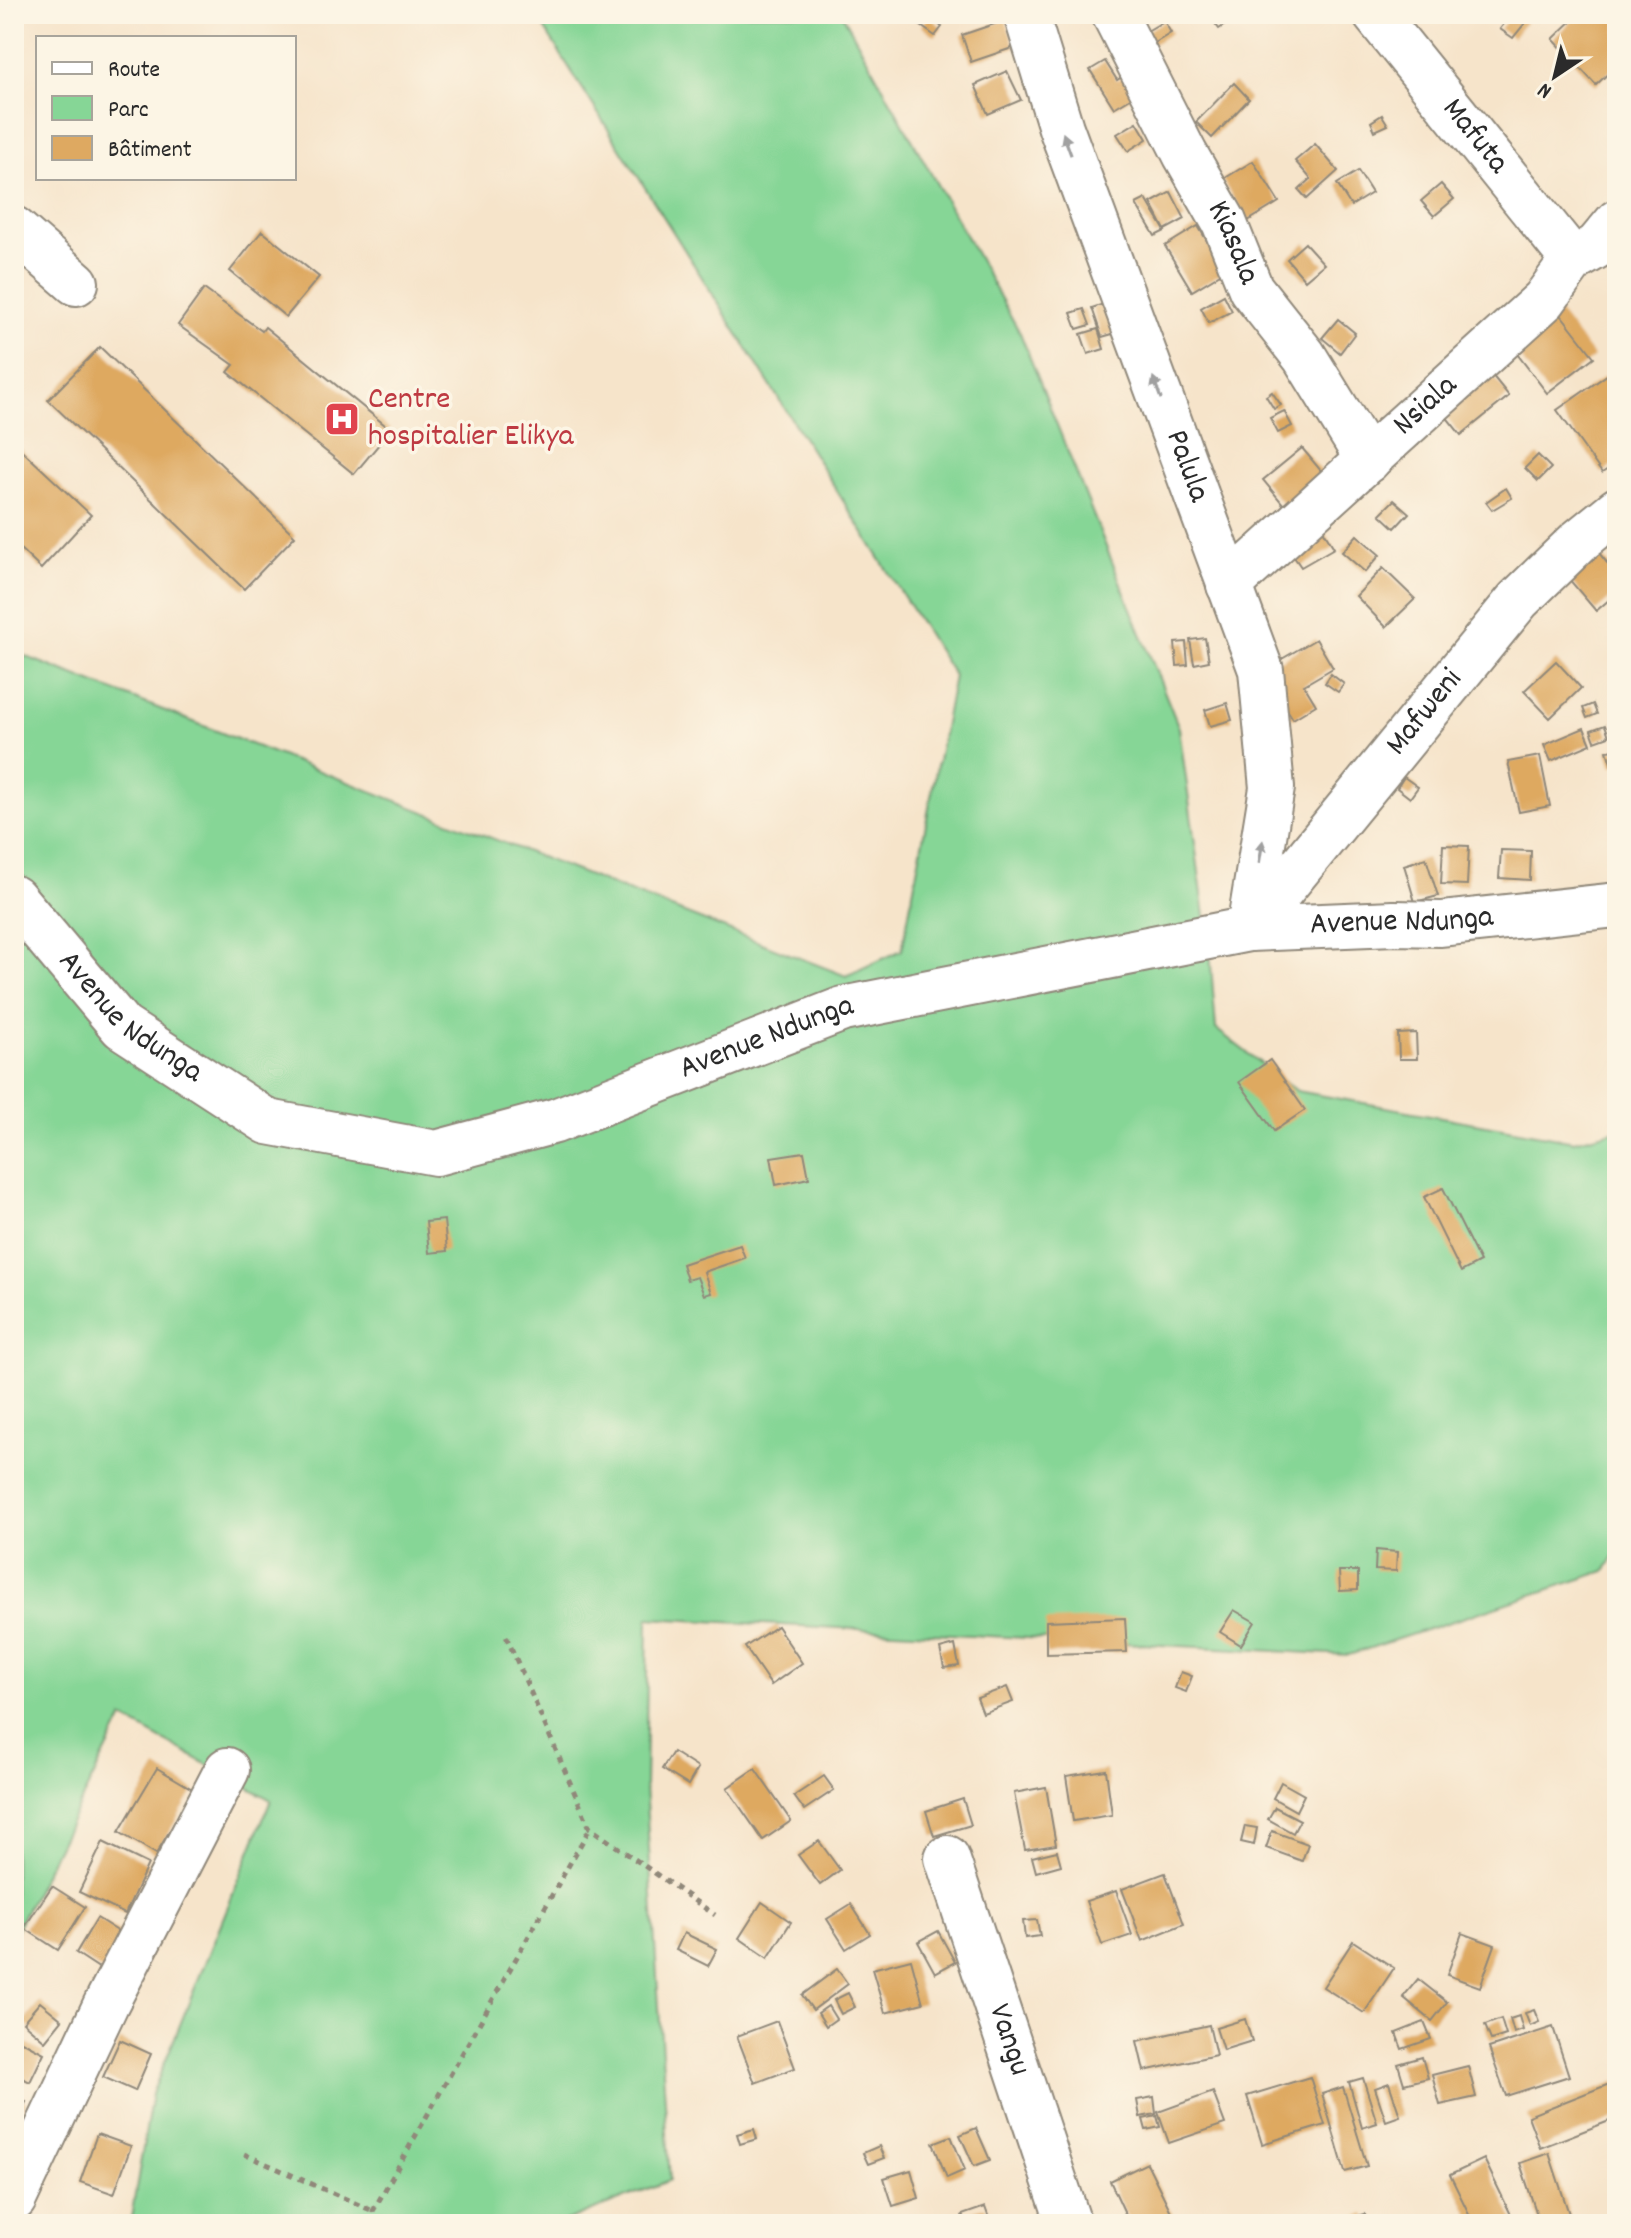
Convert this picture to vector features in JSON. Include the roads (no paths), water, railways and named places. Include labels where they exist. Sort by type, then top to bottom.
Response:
[{"type":"street","name":"Palula","points":[[1026,14],[1061,128],[1261,670],[1272,788],[1249,929]]},
{"type":"street","name":"Kiasala","points":[[1114,14],[1185,154],[1224,222],[1251,289],[1304,356],[1368,460]]},
{"type":"street","name":"Mafuta","points":[[1375,14],[1573,260]]},
{"type":"street","name":"Nsiala","points":[[1229,585],[1544,300],[1573,260],[1597,246],[1617,222]]},
{"type":"street","points":[[14,229],[76,283]]},
{"type":"street","name":"Mafweni","points":[[1249,929],[1518,600],[1579,541],[1617,510]]},
{"type":"street","name":"Avenue Ndunga","points":[[14,898],[122,1027],[268,1122],[436,1153],[555,1121],[843,1009],[1249,929],[1441,924],[1617,905]]},
{"type":"street","points":[[14,2199],[106,2004],[227,1770]]},
{"type":"street","name":"Vangu","points":[[947,1858],[1069,2224]]},
{"type":"place","name":"Centre hospitalier Elikya","points":[[342,419]]}]
